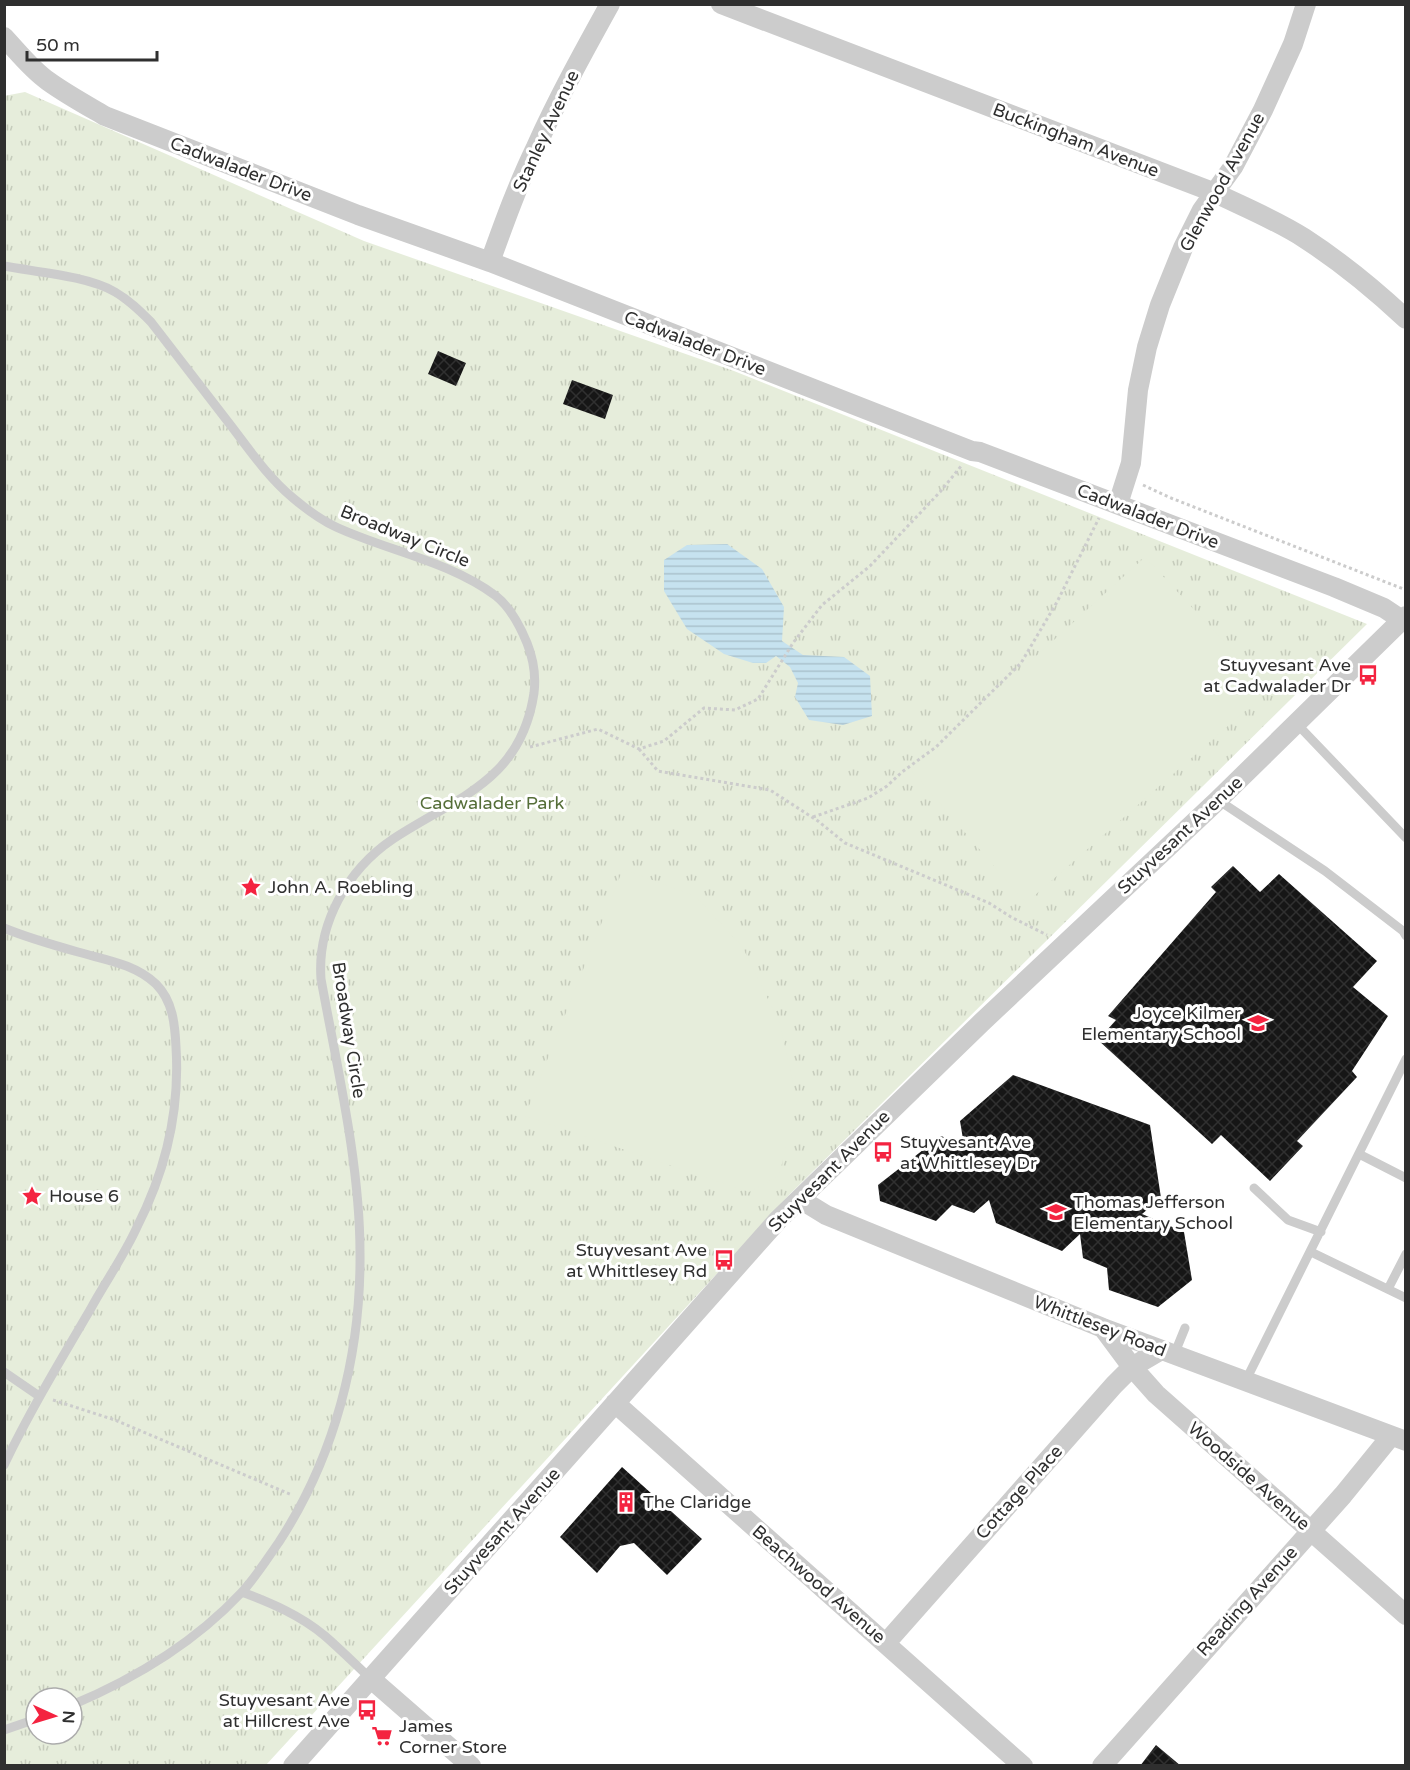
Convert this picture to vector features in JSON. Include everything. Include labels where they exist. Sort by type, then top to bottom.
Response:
[{"type":"street","name":"Stanley Avenue","points":[[490,262],[536,146],[610,4]]},
{"type":"street","name":"Buckingham Avenue","points":[[722,4],[1214,192],[1303,237],[1380,295],[1406,319]]},
{"type":"street","name":"Glenwood Avenue","points":[[1113,502],[1131,463],[1138,390],[1147,347],[1160,305],[1183,248],[1202,210],[1233,167],[1263,110],[1293,44],[1306,4]]},
{"type":"street","name":"Cadwalader Drive","points":[[4,37],[47,80],[105,116],[358,215],[490,262],[972,451],[980,452],[1334,587],[1404,618]]},
{"type":"street","name":"Stuyvesant Avenue","points":[[293,1766],[778,1220],[997,1008],[1218,801],[1404,618]]},
{"type":"street","name":"Whittlesey Road","points":[[800,1199],[826,1215],[1103,1328],[1398,1439]]},
{"type":"street","name":"Woodside Avenue","points":[[1103,1328],[1132,1367],[1156,1394],[1406,1615]]},
{"type":"street","name":"Cottage Place","points":[[886,1643],[1132,1367],[1168,1352]]},
{"type":"street","name":"Beachwood Avenue","points":[[615,1403],[1023,1766]]},
{"type":"street","name":"Reading Avenue","points":[[1102,1766],[1310,1530],[1398,1439]]},
{"type":"street","points":[[370,1678],[471,1766]]},
{"type":"lane","name":"Broadway Circle","points":[[4,266],[90,282],[113,291],[127,300],[151,322],[267,473],[292,497],[312,513],[335,526],[460,574],[497,597],[510,610],[522,632],[529,649],[534,673],[534,695],[527,724],[510,755],[479,787],[392,840],[370,859],[338,899],[322,941],[321,979],[348,1128],[358,1204],[360,1263],[354,1345],[339,1412],[322,1460],[304,1500],[262,1568],[242,1592],[214,1619],[177,1648],[135,1674],[84,1699]]},
{"type":"lane","points":[[1296,723],[1406,838]]},
{"type":"lane","points":[[1218,801],[1325,871],[1403,931],[1406,936]]},
{"type":"lane","points":[[4,928],[43,942],[130,966],[144,974],[164,994],[171,1008],[175,1027],[177,1065],[174,1107],[167,1149],[154,1190],[137,1228],[39,1396],[4,1465]]},
{"type":"lane","points":[[1245,1382],[1406,1059]]},
{"type":"lane","points":[[1359,1154],[1406,1178]]},
{"type":"lane","points":[[1254,1188],[1288,1220],[1321,1232]]},
{"type":"lane","points":[[1311,1252],[1406,1298]]},
{"type":"lane","points":[[1388,1289],[1406,1254]]},
{"type":"lane","points":[[1168,1352],[1185,1328]]},
{"type":"lane","points":[[4,1372],[39,1396]]},
{"type":"lane","points":[[242,1592],[274,1604],[303,1620],[324,1635],[370,1678]]},
{"type":"lane","points":[[4,1730],[24,1723]]},
{"type":"path","points":[[639,749],[664,741],[704,708],[735,710],[758,699],[793,643],[822,605],[870,566],[940,492],[972,451]]},
{"type":"path","points":[[1126,478],[1171,498],[1406,590]]},
{"type":"path","points":[[813,817],[868,798],[887,786],[936,747],[1021,663],[1113,502]]},
{"type":"path","points":[[510,755],[531,746],[598,729],[639,749],[658,771],[770,790],[813,817],[845,843],[989,903],[1011,917],[1051,936]]},
{"type":"path","points":[[39,1396],[115,1420],[304,1500]]},
{"type":"green space","name":"Cadwalader Park","points":[[25,92],[364,241],[734,371],[1367,624],[790,1194],[266,1765],[5,1765],[4,96]]},
{"type":"green space","points":[[1145,557],[1269,690],[1026,903],[911,770]]},
{"type":"green space","points":[[623,869],[695,896],[742,946],[780,1024],[797,1101],[779,1176],[749,1192],[525,1116]]},
{"type":"water","points":[[727,544],[762,569],[784,607],[782,641],[803,655],[844,657],[870,676],[872,716],[843,725],[809,720],[795,697],[798,683],[790,667],[776,656],[766,663],[753,663],[724,654],[687,629],[664,591],[664,560],[687,545]]},
{"type":"building","points":[[438,351],[466,363],[456,386],[428,374]]},
{"type":"building","points":[[572,380],[613,395],[605,419],[563,404]]},
{"type":"building","points":[[1233,866],[1260,892],[1279,874],[1377,961],[1353,987],[1388,1016],[1352,1071],[1357,1077],[1297,1141],[1303,1146],[1270,1181],[1221,1135],[1212,1144],[1098,1040],[1116,1020],[1108,1016],[1216,892],[1211,887]]},
{"type":"building","name":"Thomas Jefferson Elementary School","points":[[1013,1075],[1150,1125],[1161,1198],[1142,1214],[1184,1232],[1192,1280],[1158,1307],[1109,1290],[1107,1268],[1083,1258],[1080,1234],[1062,1251],[996,1223],[989,1200],[974,1213],[952,1205],[936,1221],[880,1201],[878,1185],[941,1136],[964,1145],[960,1121]]},
{"type":"building","name":"The Claridge","points":[[622,1467],[702,1539],[667,1575],[634,1543],[620,1546],[597,1573],[560,1537]]},
{"type":"building","points":[[1156,1745],[1181,1766],[1140,1766]]},
{"type":"place","name":"Stuyvesant Ave at Cadwalader Dr","points":[[1368,675]]},
{"type":"place","name":"John A. Roebling","points":[[251,887]]},
{"type":"place","name":"Joyce Kilmer Elementary School","points":[[1258,1023]]},
{"type":"place","name":"Stuyvesant Ave at Whittlesey Dr","points":[[883,1152]]},
{"type":"place","name":"House 6","points":[[32,1196]]},
{"type":"place","name":"Thomas Jefferson Elementary School","points":[[1056,1212]]},
{"type":"place","name":"Stuyvesant Ave at Whittlesey Rd","points":[[724,1260]]},
{"type":"place","name":"The Claridge","points":[[626,1502]]},
{"type":"place","name":"Stuyvesant Ave at Hillcrest Ave","points":[[367,1710]]},
{"type":"place","name":"James Corner Store","points":[[382,1736]]}]
